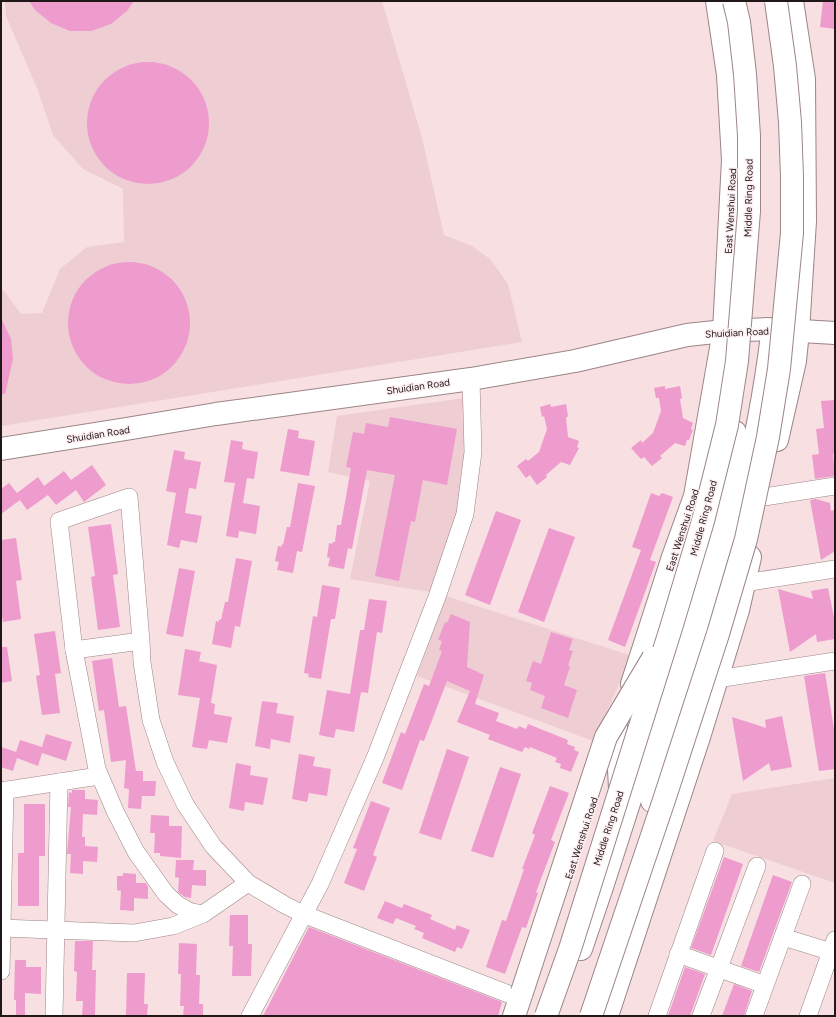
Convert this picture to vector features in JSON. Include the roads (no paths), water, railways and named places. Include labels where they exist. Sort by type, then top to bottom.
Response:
[{"type":"main road","name":"Middle Ring Road","points":[[546,1016],[570,949],[671,628],[703,521],[727,425],[737,361],[749,211],[749,136],[745,74],[739,22],[734,1]]},
{"type":"main road","points":[[558,1016],[622,826],[695,598],[718,511],[734,439],[750,330],[759,213],[760,166],[754,60],[745,1]]},
{"type":"main road","points":[[607,1016],[694,752],[738,610],[795,361],[805,221],[804,79],[792,1]]},
{"type":"main road","points":[[769,3],[798,46]]},
{"type":"main road","points":[[580,1016],[642,834],[711,614],[730,548],[761,411],[773,329],[782,244],[782,158],[779,93],[769,3]]},
{"type":"main road","points":[[591,1016],[718,634],[746,539],[780,369],[792,233],[792,177],[790,122],[785,66],[769,3]]},
{"type":"main road","points":[[718,9],[754,60]]},
{"type":"main road","name":"East Wenshui Road","points":[[522,1016],[617,731],[673,556],[695,496],[724,331],[733,160],[728,75],[718,9]]},
{"type":"main road","name":"Shuidian Road","points":[[1,448],[216,414],[471,378],[575,361],[687,335],[724,331],[773,329],[835,333]]},
{"type":"main road","points":[[673,556],[718,511]]},
{"type":"main road","points":[[515,1001],[606,737],[671,628]]},
{"type":"main road","points":[[617,731],[622,826]]},
{"type":"main road","points":[[642,834],[694,752]]},
{"type":"street","points":[[250,1016],[320,884],[375,758],[437,597],[465,514],[473,452],[471,378]]},
{"type":"street","points":[[764,497],[835,486]]},
{"type":"street","points":[[203,914],[191,912],[178,905],[166,894],[136,852],[115,811],[97,769],[74,650],[59,521],[129,497],[142,662],[151,720],[165,762],[185,804],[213,846],[248,883],[285,906],[515,1001]]},
{"type":"street","points":[[744,583],[835,569]]},
{"type":"street","points":[[74,650],[141,641]]},
{"type":"street","points":[[504,1016],[515,1001],[601,734],[640,660]]},
{"type":"street","points":[[717,680],[835,661]]},
{"type":"street","points":[[1,971],[3,790],[100,776]]},
{"type":"street","points":[[54,1016],[59,782]]},
{"type":"street","points":[[656,1016],[714,851]]},
{"type":"street","points":[[702,1016],[757,866]]},
{"type":"street","points":[[1,928],[134,933],[174,926],[203,914],[248,883]]},
{"type":"street","points":[[754,1016],[802,884]]},
{"type":"street","points":[[783,937],[834,948],[808,1016]]},
{"type":"street","points":[[678,954],[765,985]]}]
